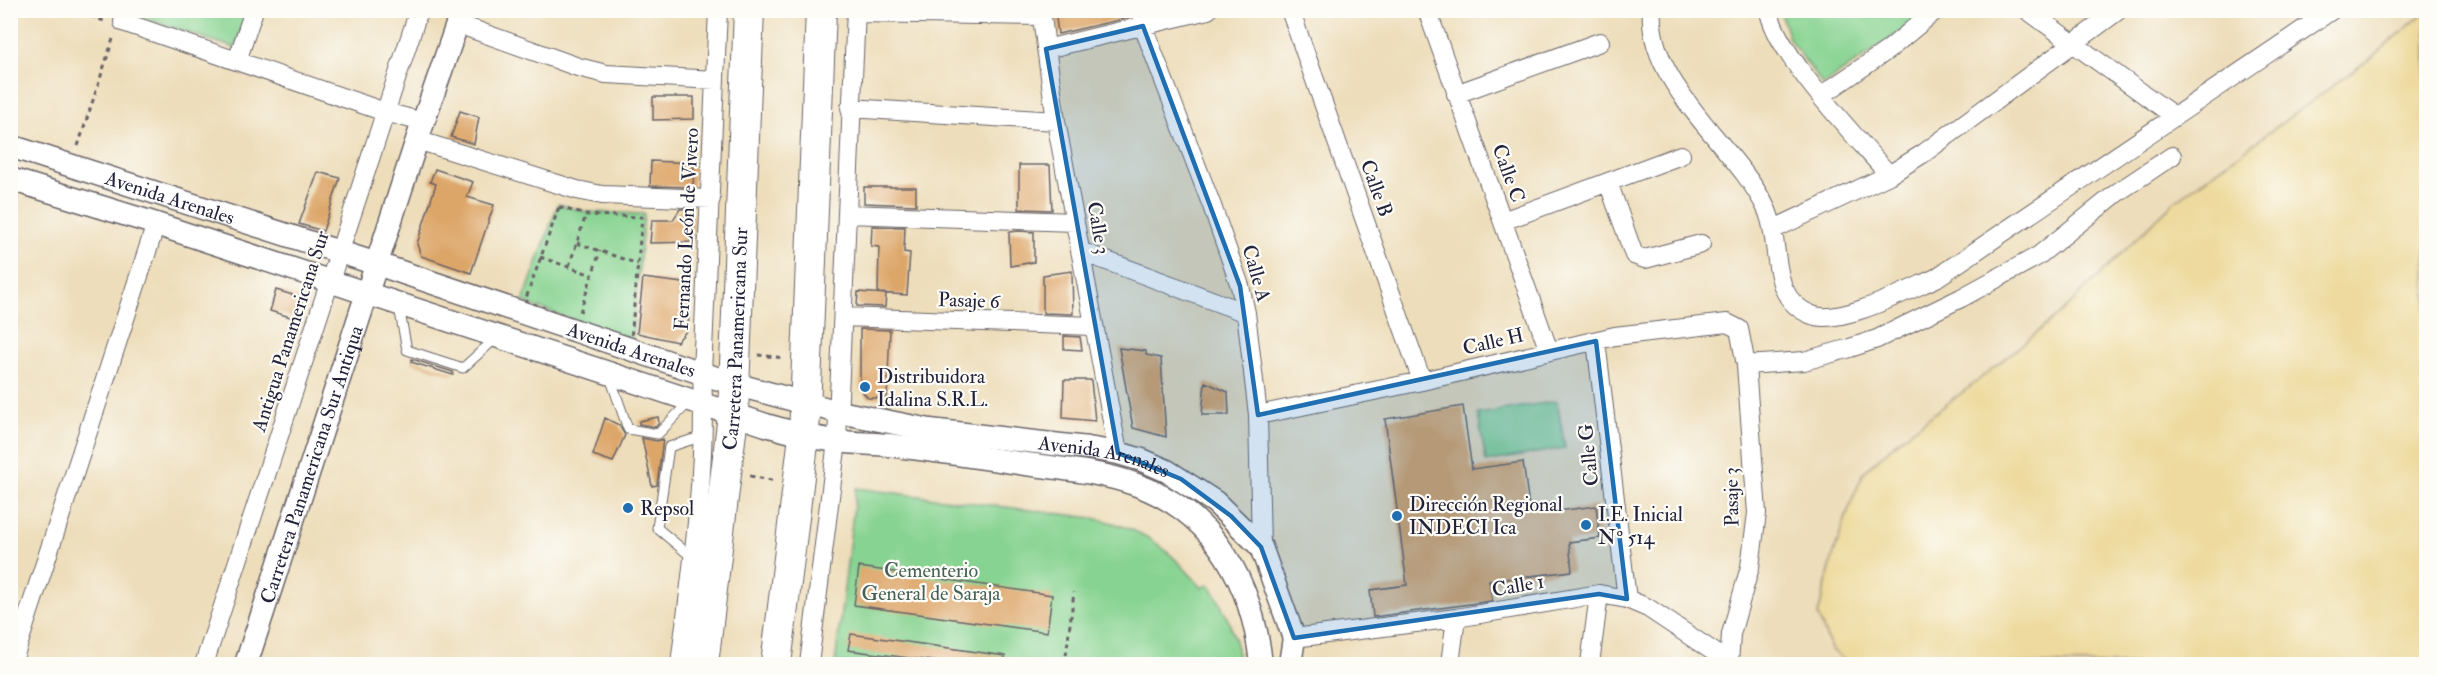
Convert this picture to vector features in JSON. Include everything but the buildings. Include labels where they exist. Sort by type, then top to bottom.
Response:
[{"type":"highway","name":"Carretera Panamericana Sur","points":[[703,664],[733,416],[749,10]]},
{"type":"highway","points":[[777,664],[804,436],[821,10]]},
{"type":"street","points":[[237,61],[254,10]]},
{"type":"street","name":"Antigua Panamericana Sur","points":[[204,664],[419,10]]},
{"type":"street","name":"Fernando León de Vivero","points":[[680,664],[700,497],[703,436],[697,404],[702,373],[718,10]]},
{"type":"street","points":[[1046,49],[1142,18],[1208,10]]},
{"type":"street","name":"Calle B","points":[[1290,10],[1422,381]]},
{"type":"street","name":"Calle C","points":[[1427,10],[1549,351]]},
{"type":"street","points":[[1652,10],[1656,38],[1677,90],[1748,178],[1767,208],[1774,230],[1774,249],[1780,285],[1796,306],[1812,316],[1833,318],[1880,303],[1936,278],[2332,10]]},
{"type":"street","points":[[1769,10],[1770,22],[1785,50],[1889,175]]},
{"type":"street","points":[[1822,95],[1888,50],[1936,10]]},
{"type":"street","points":[[2026,10],[2174,116]]},
{"type":"street","points":[[1774,230],[1889,175],[1924,153],[2119,10]]},
{"type":"street","points":[[809,664],[837,441],[856,12],[1042,13]]},
{"type":"street","name":"Calle 3","points":[[1042,13],[1056,121],[1118,453]]},
{"type":"street","points":[[125,16],[237,61],[385,112],[420,131],[577,190],[602,195],[711,199]]},
{"type":"street","points":[[460,17],[578,67],[606,74],[715,80]]},
{"type":"street","name":"Carretera Panamericana Sur Antiqua","points":[[246,664],[369,294],[420,131],[460,17]]},
{"type":"street","name":"Calle A","points":[[1142,18],[1240,286],[1246,313],[1258,415],[1261,547]]},
{"type":"street","points":[[1456,94],[1599,42]]},
{"type":"street","points":[[850,108],[1056,121]]},
{"type":"street","name":"Avenida Arenales","points":[[10,146],[377,264],[734,384],[805,404],[930,430],[1118,453],[1142,460],[1181,479],[1231,516],[1261,547],[1294,638],[1290,664]]},
{"type":"street","points":[[1503,221],[1681,155]]},
{"type":"street","points":[[1746,365],[1804,361],[1850,348],[1877,339],[1961,298],[2038,256],[2118,192],[2172,156]]},
{"type":"street","name":"Avenida Arenales","points":[[10,179],[156,224],[733,416],[804,436],[929,450],[1095,474],[1138,485],[1158,494],[1198,522],[1231,562],[1251,607],[1261,664]]},
{"type":"street","points":[[1608,182],[1634,255],[1645,259],[1658,257],[1701,244]]},
{"type":"street","points":[[847,214],[1076,222]]},
{"type":"street","points":[[12,664],[156,224]]},
{"type":"street","points":[[1080,251],[1246,313]]},
{"type":"street","name":"Pasaje 6","points":[[844,317],[1093,326]]},
{"type":"street","name":"Calle H","points":[[1258,415],[1422,381],[1615,336],[1727,323],[1739,329]]},
{"type":"street","name":"Pasaje 3","points":[[1730,664],[1731,634],[1750,567],[1757,513],[1746,365],[1739,329]]},
{"type":"street","name":"Calle G","points":[[1596,341],[1627,599]]},
{"type":"street","points":[[1590,664],[1599,594]]},
{"type":"street","name":"Calle 1","points":[[1294,638],[1456,618],[1599,594],[1627,599],[1648,608],[1730,664]]},
{"type":"street","points":[[1449,664],[1456,618]]},
{"type":"lane","points":[[399,304],[408,350],[463,368],[497,337]]},
{"type":"lane","points":[[609,375],[628,429],[658,434],[669,447],[657,528],[693,558]]},
{"type":"lane","points":[[658,434],[697,404]]},
{"type":"lane","points":[[669,447],[703,436]]},
{"type":"path","points":[[74,10],[115,25],[125,16]]},
{"type":"path","points":[[72,166],[115,32],[125,16]]},
{"type":"path","points":[[559,207],[586,215],[642,217],[631,339],[525,301],[559,207]]},
{"type":"path","points":[[569,266],[586,215]]},
{"type":"path","points":[[577,243],[638,264]]},
{"type":"path","points":[[577,320],[600,251]]},
{"type":"path","points":[[540,257],[592,275]]},
{"type":"path","points":[[726,471],[798,486]]},
{"type":"path","points":[[1065,664],[1074,592]]},
{"type":"highlighted area","points":[[1143,26],[1240,286],[1258,415],[1596,341],[1627,599],[1599,594],[1294,638],[1261,547],[1231,516],[1181,479],[1118,453],[1046,49]]},
{"type":"green space","points":[[135,10],[248,11],[235,48],[134,15]]},
{"type":"green space","points":[[1780,10],[1903,10],[1917,20],[1823,85],[1789,39]]},
{"type":"green space","points":[[558,204],[587,212],[644,214],[632,341],[523,302]]},
{"type":"green space","points":[[1557,401],[1565,448],[1486,462],[1478,414]]},
{"type":"green space","name":"Cementerio General de Saraja","points":[[856,488],[1093,518],[1142,534],[1167,551],[1202,588],[1209,584],[1229,622],[1236,643],[1239,664],[835,664]]},
{"type":"sand","points":[[2426,11],[2426,664],[1849,664],[1831,649],[1818,615],[1833,556],[1851,502],[1864,472],[1899,440],[1971,386],[2061,313],[2175,201],[2375,55]]},
{"type":"place","name":"Distribuidora Idalina S.R.L.","points":[[865,387]]},
{"type":"place","name":"Repsol","points":[[628,508]]},
{"type":"place","name":"Dirección Regional INDECI Ica","points":[[1397,516]]},
{"type":"place","name":"I.E. Inicial Nº 514","points":[[1586,525]]}]
